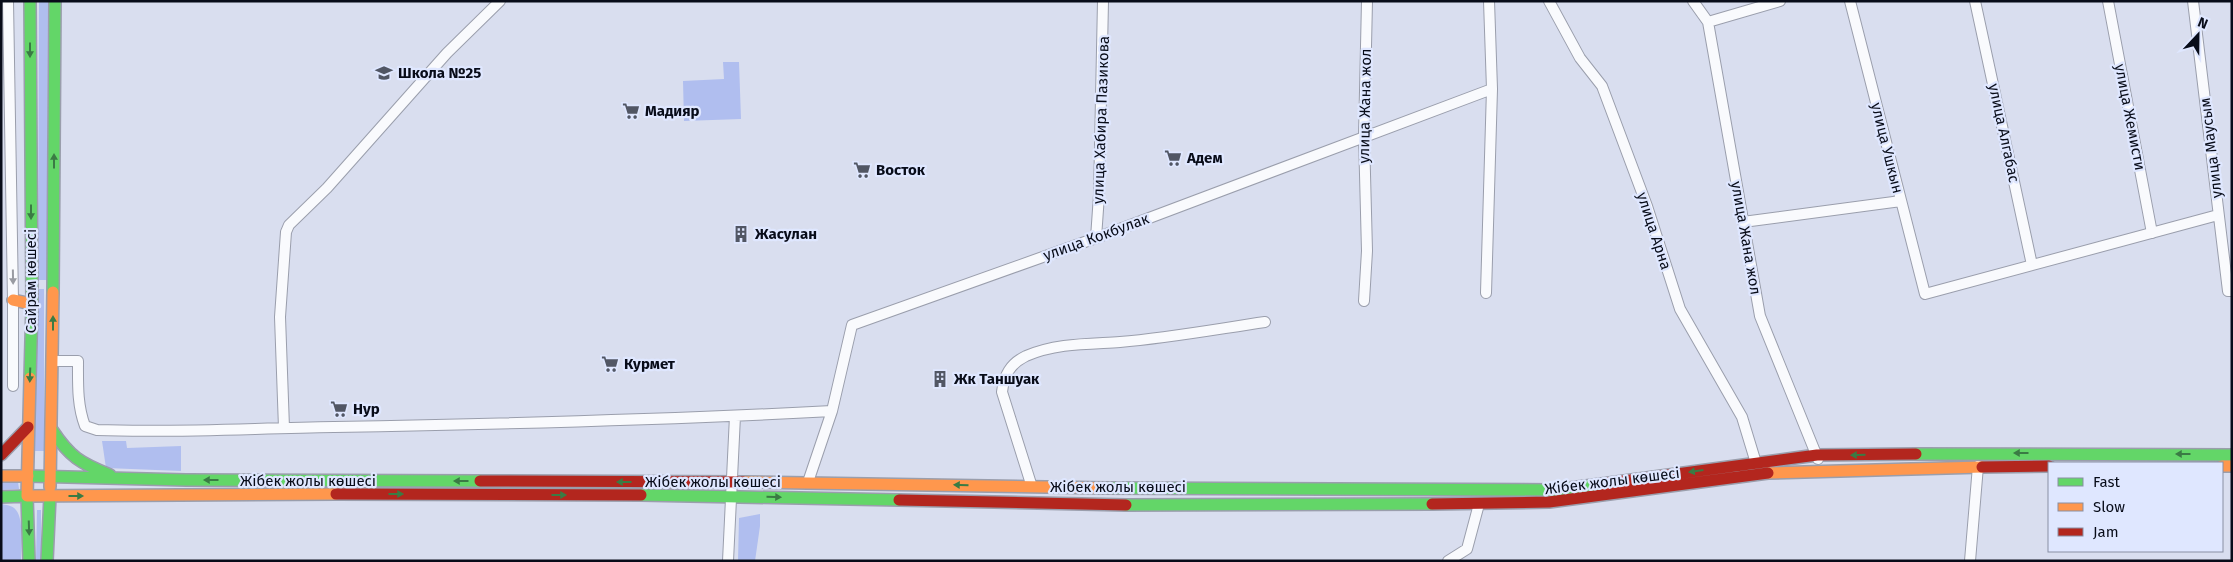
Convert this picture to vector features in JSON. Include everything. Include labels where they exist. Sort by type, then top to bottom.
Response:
[{"type":"main road","name":"Сайрам көшесі","points":[[29,561],[27,496],[32,304],[30,1]]},
{"type":"main road","name":"Сайрам көшесі","points":[[50,496],[54,361],[55,1]]},
{"type":"main road","points":[[31,283],[53,283]]},
{"type":"main road","points":[[13,300],[32,304]]},
{"type":"main road","points":[[1,455],[28,427]]},
{"type":"main road","points":[[52,430],[63,446],[82,464],[121,479]]},
{"type":"main road","name":"Жібек жолы көшесі","points":[[1,476],[121,479],[808,482],[1032,487],[1554,490],[1756,462],[1817,456],[1979,453],[2232,455]]},
{"type":"main road","name":"Жібек жолы көшесі","points":[[1,497],[369,494],[730,496],[1121,505],[1479,504],[1549,502],[1781,471],[2048,466]]},
{"type":"main road","points":[[47,561],[50,496]]},
{"type":"street","points":[[8,1],[13,386]]},
{"type":"street","points":[[284,428],[280,317],[286,232],[289,225],[327,188],[447,54],[500,1]]},
{"type":"street","name":"улица Хабира Пазикова","points":[[1096,238],[1099,195],[1103,1]]},
{"type":"street","name":"улица Жана жол","points":[[1364,301],[1367,251],[1364,136],[1367,1]]},
{"type":"street","points":[[1486,293],[1492,88],[1490,1]]},
{"type":"street","name":"улица Арна","points":[[1550,1],[1580,58],[1602,86],[1646,206],[1680,309],[1742,417],[1756,462]]},
{"type":"street","name":"улица Жана жол","points":[[1693,1],[1708,22],[1760,316],[1821,470]]},
{"type":"street","name":"улица Ушкын","points":[[1850,1],[1925,294],[2032,265]]},
{"type":"street","name":"улица Алгабас","points":[[1975,1],[2032,265]]},
{"type":"street","name":"улица Жемисти","points":[[2108,1],[2152,233]]},
{"type":"street","name":"улица Маусым","points":[[2193,1],[2228,291],[2232,291]]},
{"type":"street","points":[[1708,22],[1774,2]]},
{"type":"street","name":"улица Кокбулак","points":[[808,482],[832,411],[852,325],[1096,238],[1492,88]]},
{"type":"street","points":[[1743,222],[1901,201]]},
{"type":"street","points":[[2032,265],[2218,215]]},
{"type":"street","points":[[1032,487],[1002,392],[1003,379],[1010,368],[1026,356],[1075,343],[1120,342],[1265,322]]},
{"type":"street","points":[[54,361],[78,361],[80,409],[85,426],[90,429],[185,432],[284,428],[599,422],[832,411]]},
{"type":"street","points":[[728,561],[730,482],[735,416]]},
{"type":"street","points":[[1970,561],[1978,466]]},
{"type":"street","points":[[1468,561],[1467,549],[1479,504]]},
{"type":"street","points":[[1448,561],[1467,549]]},
{"type":"shaded area","points":[[39,1],[48,1],[47,280],[38,280]]},
{"type":"shaded area","points":[[723,62],[739,62],[741,119],[684,121],[683,81],[724,79]]},
{"type":"shaded area","points":[[36,289],[44,289],[44,451],[35,451]]},
{"type":"shaded area","points":[[102,441],[126,441],[127,448],[181,446],[181,471],[106,468]]},
{"type":"shaded area","points":[[1,482],[18,482],[19,489],[1,490]]},
{"type":"shaded area","points":[[1,504],[13,507],[19,514],[22,534],[21,561],[1,561]]},
{"type":"shaded area","points":[[37,510],[41,510],[41,561],[36,561]]},
{"type":"shaded area","points":[[760,514],[755,561],[738,561],[739,518]]},
{"type":"traffic: fast","points":[[30,1],[32,304],[30,378]]},
{"type":"traffic: fast","points":[[53,292],[55,1]]},
{"type":"traffic: fast","points":[[52,430],[64,447],[76,458],[110,475]]},
{"type":"traffic: fast","points":[[1916,454],[2232,455]]},
{"type":"traffic: fast","points":[[28,476],[186,480],[480,481]]},
{"type":"traffic: fast","points":[[1106,488],[1554,490],[1602,484]]},
{"type":"traffic: fast","points":[[641,495],[899,500]]},
{"type":"traffic: fast","points":[[1,497],[27,496],[29,561]]},
{"type":"traffic: fast","points":[[47,561],[50,496]]},
{"type":"traffic: fast","points":[[1126,505],[1432,504]]},
{"type":"traffic: slow","points":[[50,487],[53,292]]},
{"type":"traffic: slow","points":[[13,300],[32,304]]},
{"type":"traffic: slow","points":[[30,378],[27,496],[336,494]]},
{"type":"traffic: slow","points":[[2223,466],[2232,466]]},
{"type":"traffic: slow","points":[[1768,473],[1982,467]]},
{"type":"traffic: slow","points":[[1,476],[28,476]]},
{"type":"traffic: slow","points":[[744,482],[1106,488]]},
{"type":"traffic: jam","points":[[1,455],[28,427]]},
{"type":"traffic: jam","points":[[1602,484],[1817,455],[1916,454]]},
{"type":"traffic: jam","points":[[1982,467],[2048,466]]},
{"type":"traffic: jam","points":[[1432,504],[1549,502],[1768,473]]},
{"type":"traffic: jam","points":[[480,481],[744,482]]},
{"type":"traffic: jam","points":[[336,494],[641,495]]},
{"type":"traffic: jam","points":[[899,500],[1126,505]]},
{"type":"place","name":"Школа №25","points":[[384,73]]},
{"type":"place","name":"Мадияр","points":[[631,111]]},
{"type":"place","name":"Адем","points":[[1173,158]]},
{"type":"place","name":"Восток","points":[[862,170]]},
{"type":"place","name":"Жасулан","points":[[741,234]]},
{"type":"place","name":"Курмет","points":[[610,364]]},
{"type":"place","name":"Жк Таншуак","points":[[940,379]]},
{"type":"place","name":"Нур","points":[[339,409]]}]
